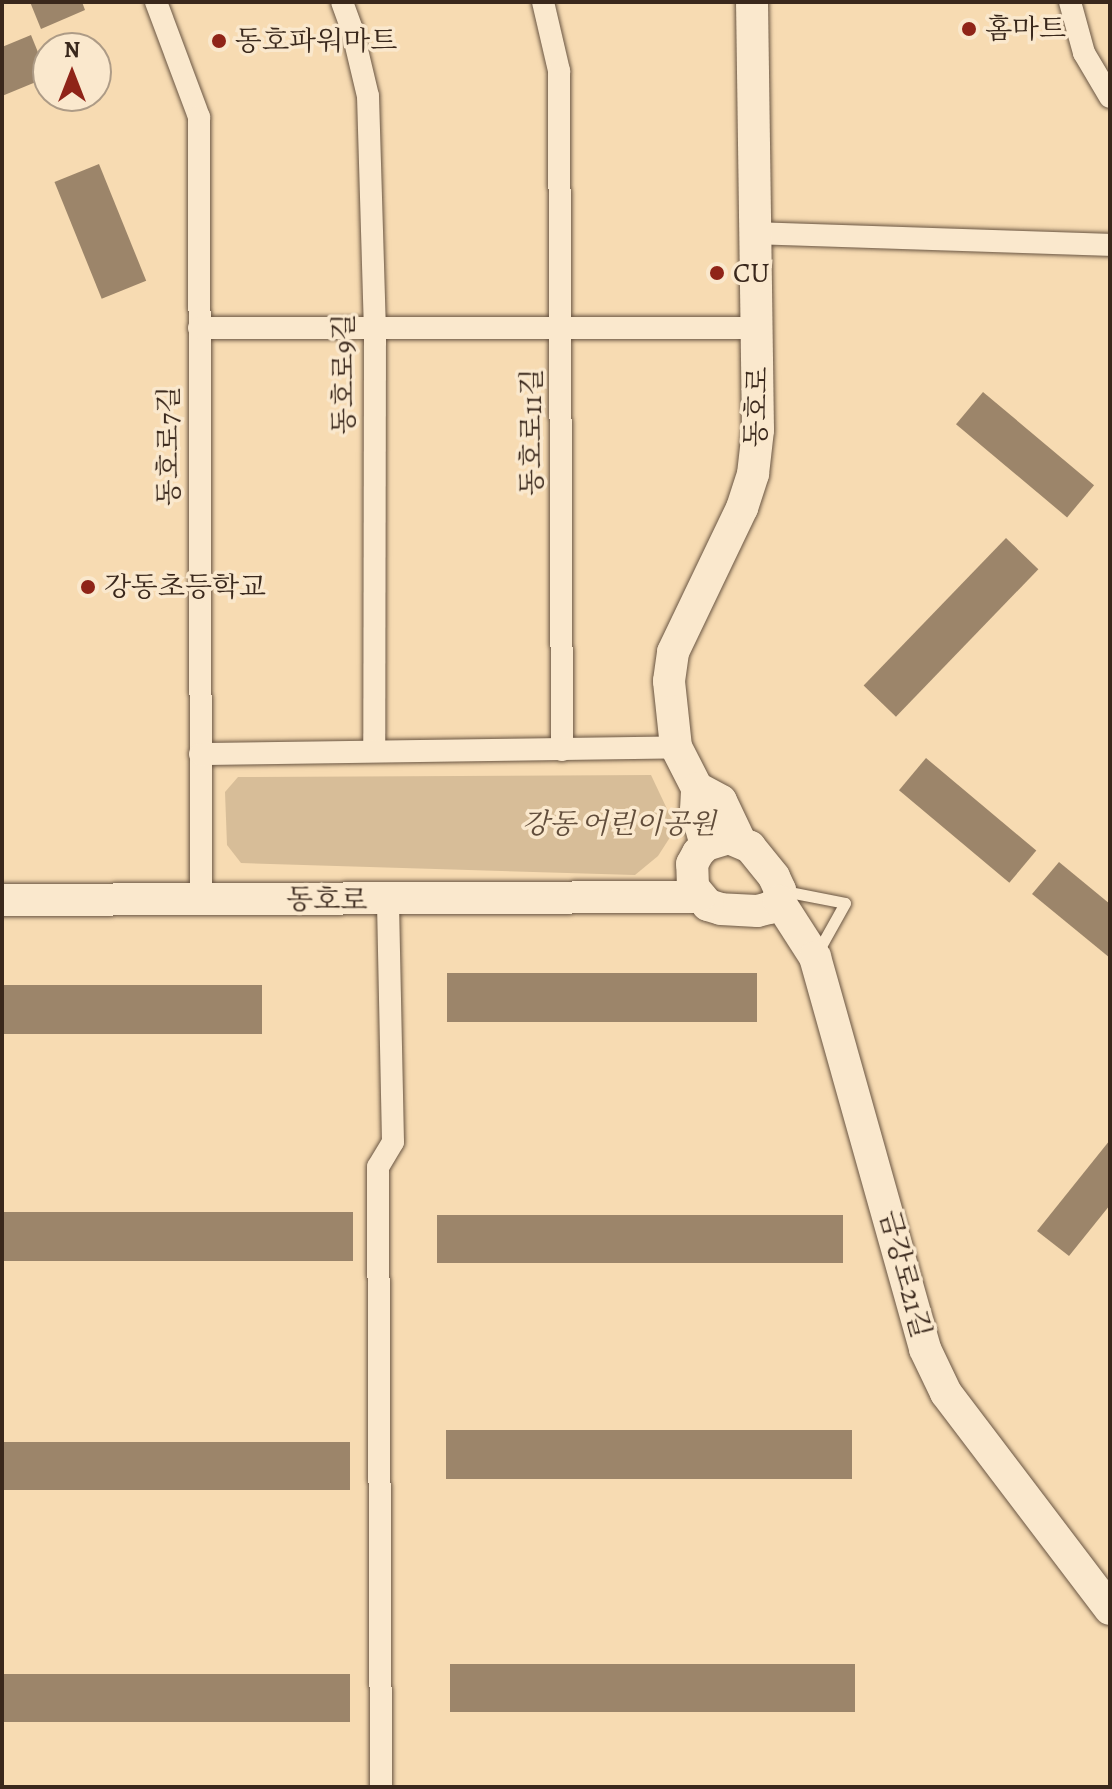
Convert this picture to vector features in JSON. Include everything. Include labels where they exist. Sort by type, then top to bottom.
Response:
[{"type":"street","name":"동호로7길","points":[[156,2],[199,117],[201,898]]},
{"type":"street","name":"동호로9길","points":[[342,2],[352,29],[368,96],[375,330],[374,749]]},
{"type":"street","name":"동호로11길","points":[[543,2],[559,71],[562,750]]},
{"type":"street","name":"동호로","points":[[697,788],[676,747],[669,681],[673,652],[716,569],[753,474],[758,430],[752,2]]},
{"type":"street","points":[[1070,2],[1084,53],[1110,97]]},
{"type":"street","points":[[755,233],[1110,245]]},
{"type":"street","points":[[199,328],[758,328]]},
{"type":"street","points":[[200,754],[374,749],[676,747]]},
{"type":"street","points":[[706,845],[696,810],[697,788],[721,801],[740,841]]},
{"type":"street","points":[[729,838],[740,841],[758,856],[779,896],[757,911],[721,909],[699,897],[691,875],[698,853],[706,845],[729,838]]},
{"type":"street","name":"금강로21길","points":[[779,896],[815,957],[925,1349],[946,1393],[1110,1609]]},
{"type":"street","name":"동호로","points":[[2,900],[699,897]]},
{"type":"street","points":[[381,1787],[378,1167],[393,1142],[388,900]]},
{"type":"lane","points":[[779,896],[845,903],[815,957]]},
{"type":"green space","name":"강동 어린이공원","points":[[651,775],[676,828],[658,856],[635,875],[241,863],[227,845],[225,792],[238,777]]},
{"type":"building","points":[[30,2],[82,2],[85,10],[41,29]]},
{"type":"building","points":[[31,35],[32,37],[32,84],[2,96],[2,47]]},
{"type":"building","points":[[99,164],[146,281],[102,299],[54,182]]},
{"type":"building","points":[[983,392],[1094,485],[1067,517],[956,424]]},
{"type":"building","points":[[1006,538],[1038,569],[896,717],[864,685]]},
{"type":"building","points":[[926,758],[1036,851],[1009,883],[899,790]]},
{"type":"building","points":[[1059,862],[1110,904],[1110,958],[1032,894]]},
{"type":"building","points":[[447,973],[757,973],[757,1022],[447,1022]]},
{"type":"building","points":[[2,985],[262,985],[262,1034],[2,1034]]},
{"type":"building","points":[[1110,1140],[1110,1205],[1069,1256],[1037,1231]]},
{"type":"building","points":[[2,1212],[353,1212],[353,1261],[2,1261]]},
{"type":"building","points":[[437,1215],[843,1215],[843,1263],[437,1263]]},
{"type":"building","points":[[446,1430],[852,1430],[852,1479],[446,1479]]},
{"type":"building","points":[[2,1442],[350,1442],[350,1490],[2,1490]]},
{"type":"building","points":[[450,1664],[855,1664],[855,1712],[450,1712]]},
{"type":"building","points":[[2,1674],[350,1674],[350,1722],[2,1722]]},
{"type":"place","name":"홈마트","points":[[969,29]]},
{"type":"place","name":"동호파워마트","points":[[219,41]]},
{"type":"place","name":"CU","points":[[717,273]]},
{"type":"place","name":"강동초등학교","points":[[88,587]]}]
